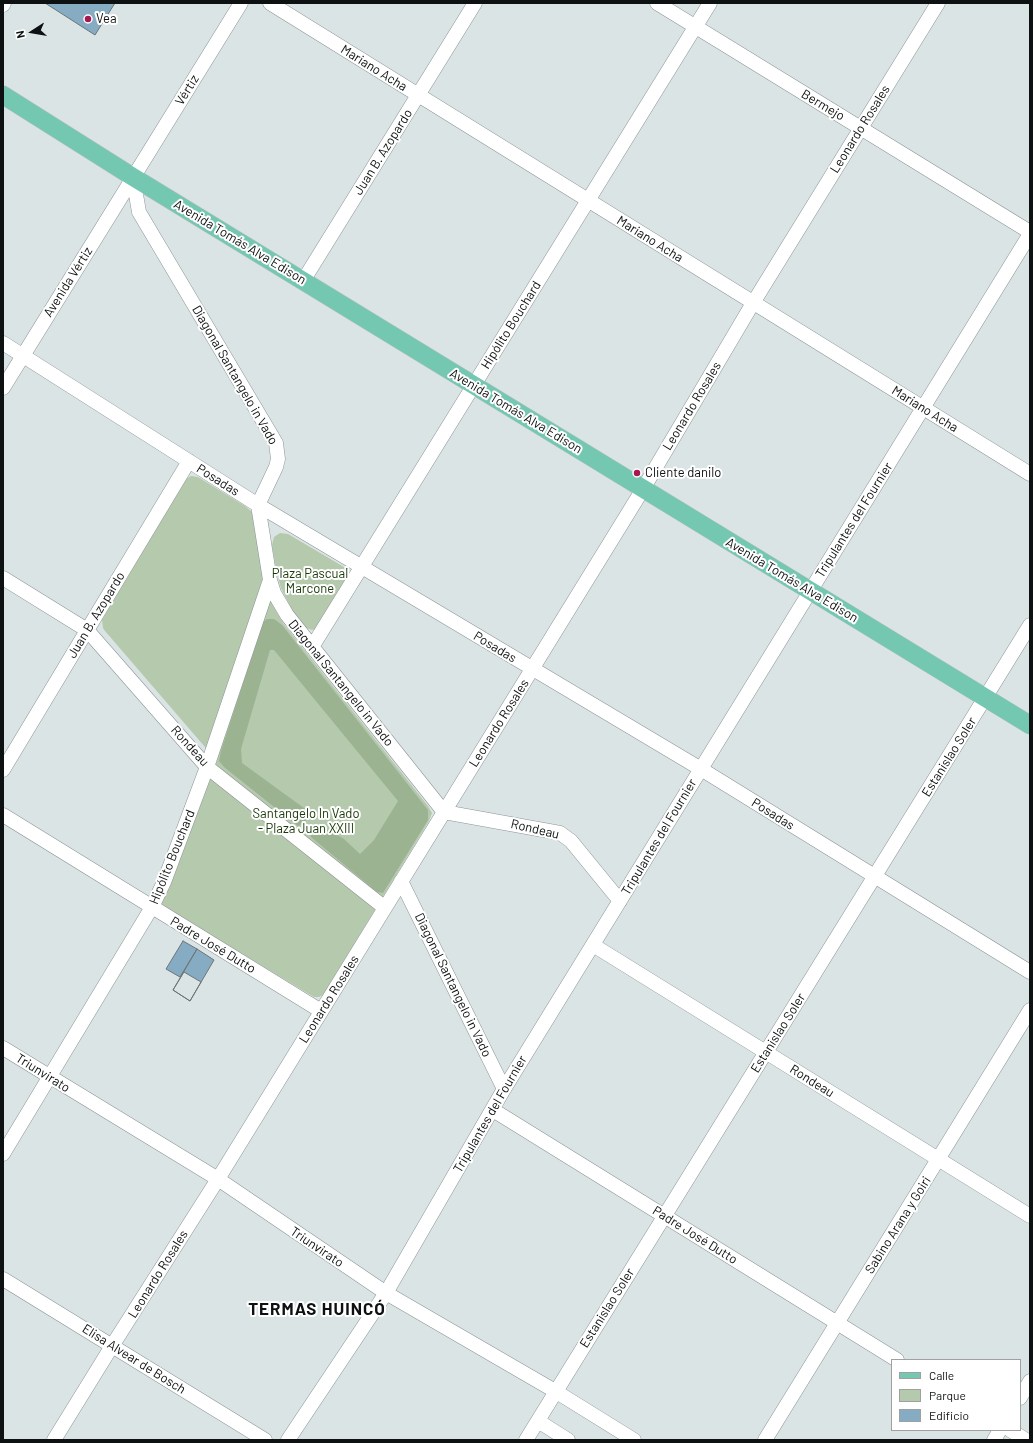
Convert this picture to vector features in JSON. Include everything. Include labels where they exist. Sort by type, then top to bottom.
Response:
[{"type":"main road","name":"Avenida Tomás Alva Edison","points":[[3,95],[133,177],[1030,725]]},
{"type":"street","name":"Vértiz","points":[[133,177],[241,3]]},
{"type":"street","name":"Mariano Acha","points":[[270,3],[1030,474]]},
{"type":"street","name":"Juan B. Azopardo","points":[[304,281],[475,3]]},
{"type":"street","name":"Bermejo","points":[[657,3],[1030,233]]},
{"type":"street","name":"Hipólito Bouchard","points":[[312,647],[710,3]]},
{"type":"street","name":"Leonardo Rosales","points":[[54,1440],[218,1179],[643,489],[753,303],[938,3]]},
{"type":"street","name":"Avenida Vértiz","points":[[3,388],[133,177]]},
{"type":"street","name":"Diagonal Santangelo in Vado","points":[[133,177],[139,212],[276,443],[278,459],[276,467],[258,505],[270,580],[274,593],[286,615],[444,812]]},
{"type":"street","name":"Tripulantes del Fournier","points":[[288,1440],[386,1293],[504,1089],[1030,233]]},
{"type":"street","name":"Posadas","points":[[3,343],[258,505],[700,769],[1030,972]]},
{"type":"street","name":"Juan B. Azopardo","points":[[3,770],[188,461]]},
{"type":"street","name":"Rondeau","points":[[3,578],[87,630],[207,767],[385,908]]},
{"type":"street","name":"Hipólito Bouchard","points":[[3,1154],[152,907],[164,882],[207,767],[270,580]]},
{"type":"street","name":"Estanislao Soler","points":[[526,1440],[1030,625]]},
{"type":"street","name":"Rondeau","points":[[444,812],[560,833],[571,841],[620,901]]},
{"type":"street","name":"Padre José Dutto","points":[[3,815],[321,1011]]},
{"type":"street","name":"Diagonal Santangelo in Vado","points":[[401,881],[504,1089]]},
{"type":"street","name":"Rondeau","points":[[593,945],[1030,1216]]},
{"type":"street","name":"Sabino Arana y Goiri","points":[[764,1440],[1030,1010]]},
{"type":"street","name":"Triunvirato","points":[[3,1048],[218,1179],[386,1293],[555,1391],[634,1440]]},
{"type":"street","name":"Padre José Dutto","points":[[493,1110],[895,1359]]},
{"type":"street","name":"Elisa Alvear de Bosch","points":[[3,1279],[265,1440]]},
{"type":"street","points":[[1021,1396],[1030,1381]]},
{"type":"street","points":[[538,1421],[568,1440]]},
{"type":"street","points":[[994,1440],[999,1431]]},
{"type":"street","points":[[1012,1431],[1026,1440]]},
{"type":"green space","name":"Santangelo In Vado - Plaza Juan XXIII","points":[[191,476],[198,477],[245,506],[252,512],[268,594],[283,623],[432,813],[429,821],[323,995],[319,997],[314,997],[166,908],[162,904],[217,761],[105,631],[102,620],[186,479]]},
{"type":"green space","name":"Plaza Pascual Marcone","points":[[280,533],[288,534],[344,567],[347,572],[346,578],[315,629],[312,630],[306,628],[293,612],[281,588],[272,545],[274,537]]},
{"type":"green space","points":[[267,619],[274,619],[282,625],[428,810],[428,820],[383,893],[377,892],[311,837],[310,832],[316,826],[321,826],[344,839],[360,854],[374,840],[398,801],[274,650],[270,650],[241,749],[242,763],[308,811],[308,818],[305,822],[298,826],[224,767],[219,761],[263,622]]},
{"type":"building","name":"Vea","points":[[45,3],[115,3],[95,35]]},
{"type":"building","points":[[183,941],[197,949],[180,977],[166,969]]},
{"type":"building","points":[[197,949],[214,960],[190,1001],[173,990]]},
{"type":"building","points":[[184,972],[201,982],[190,1001],[173,990]]},
{"type":"place","name":"Vea","points":[[88,19]]},
{"type":"place","name":"Cliente danilo","points":[[637,473]]},
{"type":"district","name":"TERMAS HUINCÓ","points":[[317,1309]]}]
